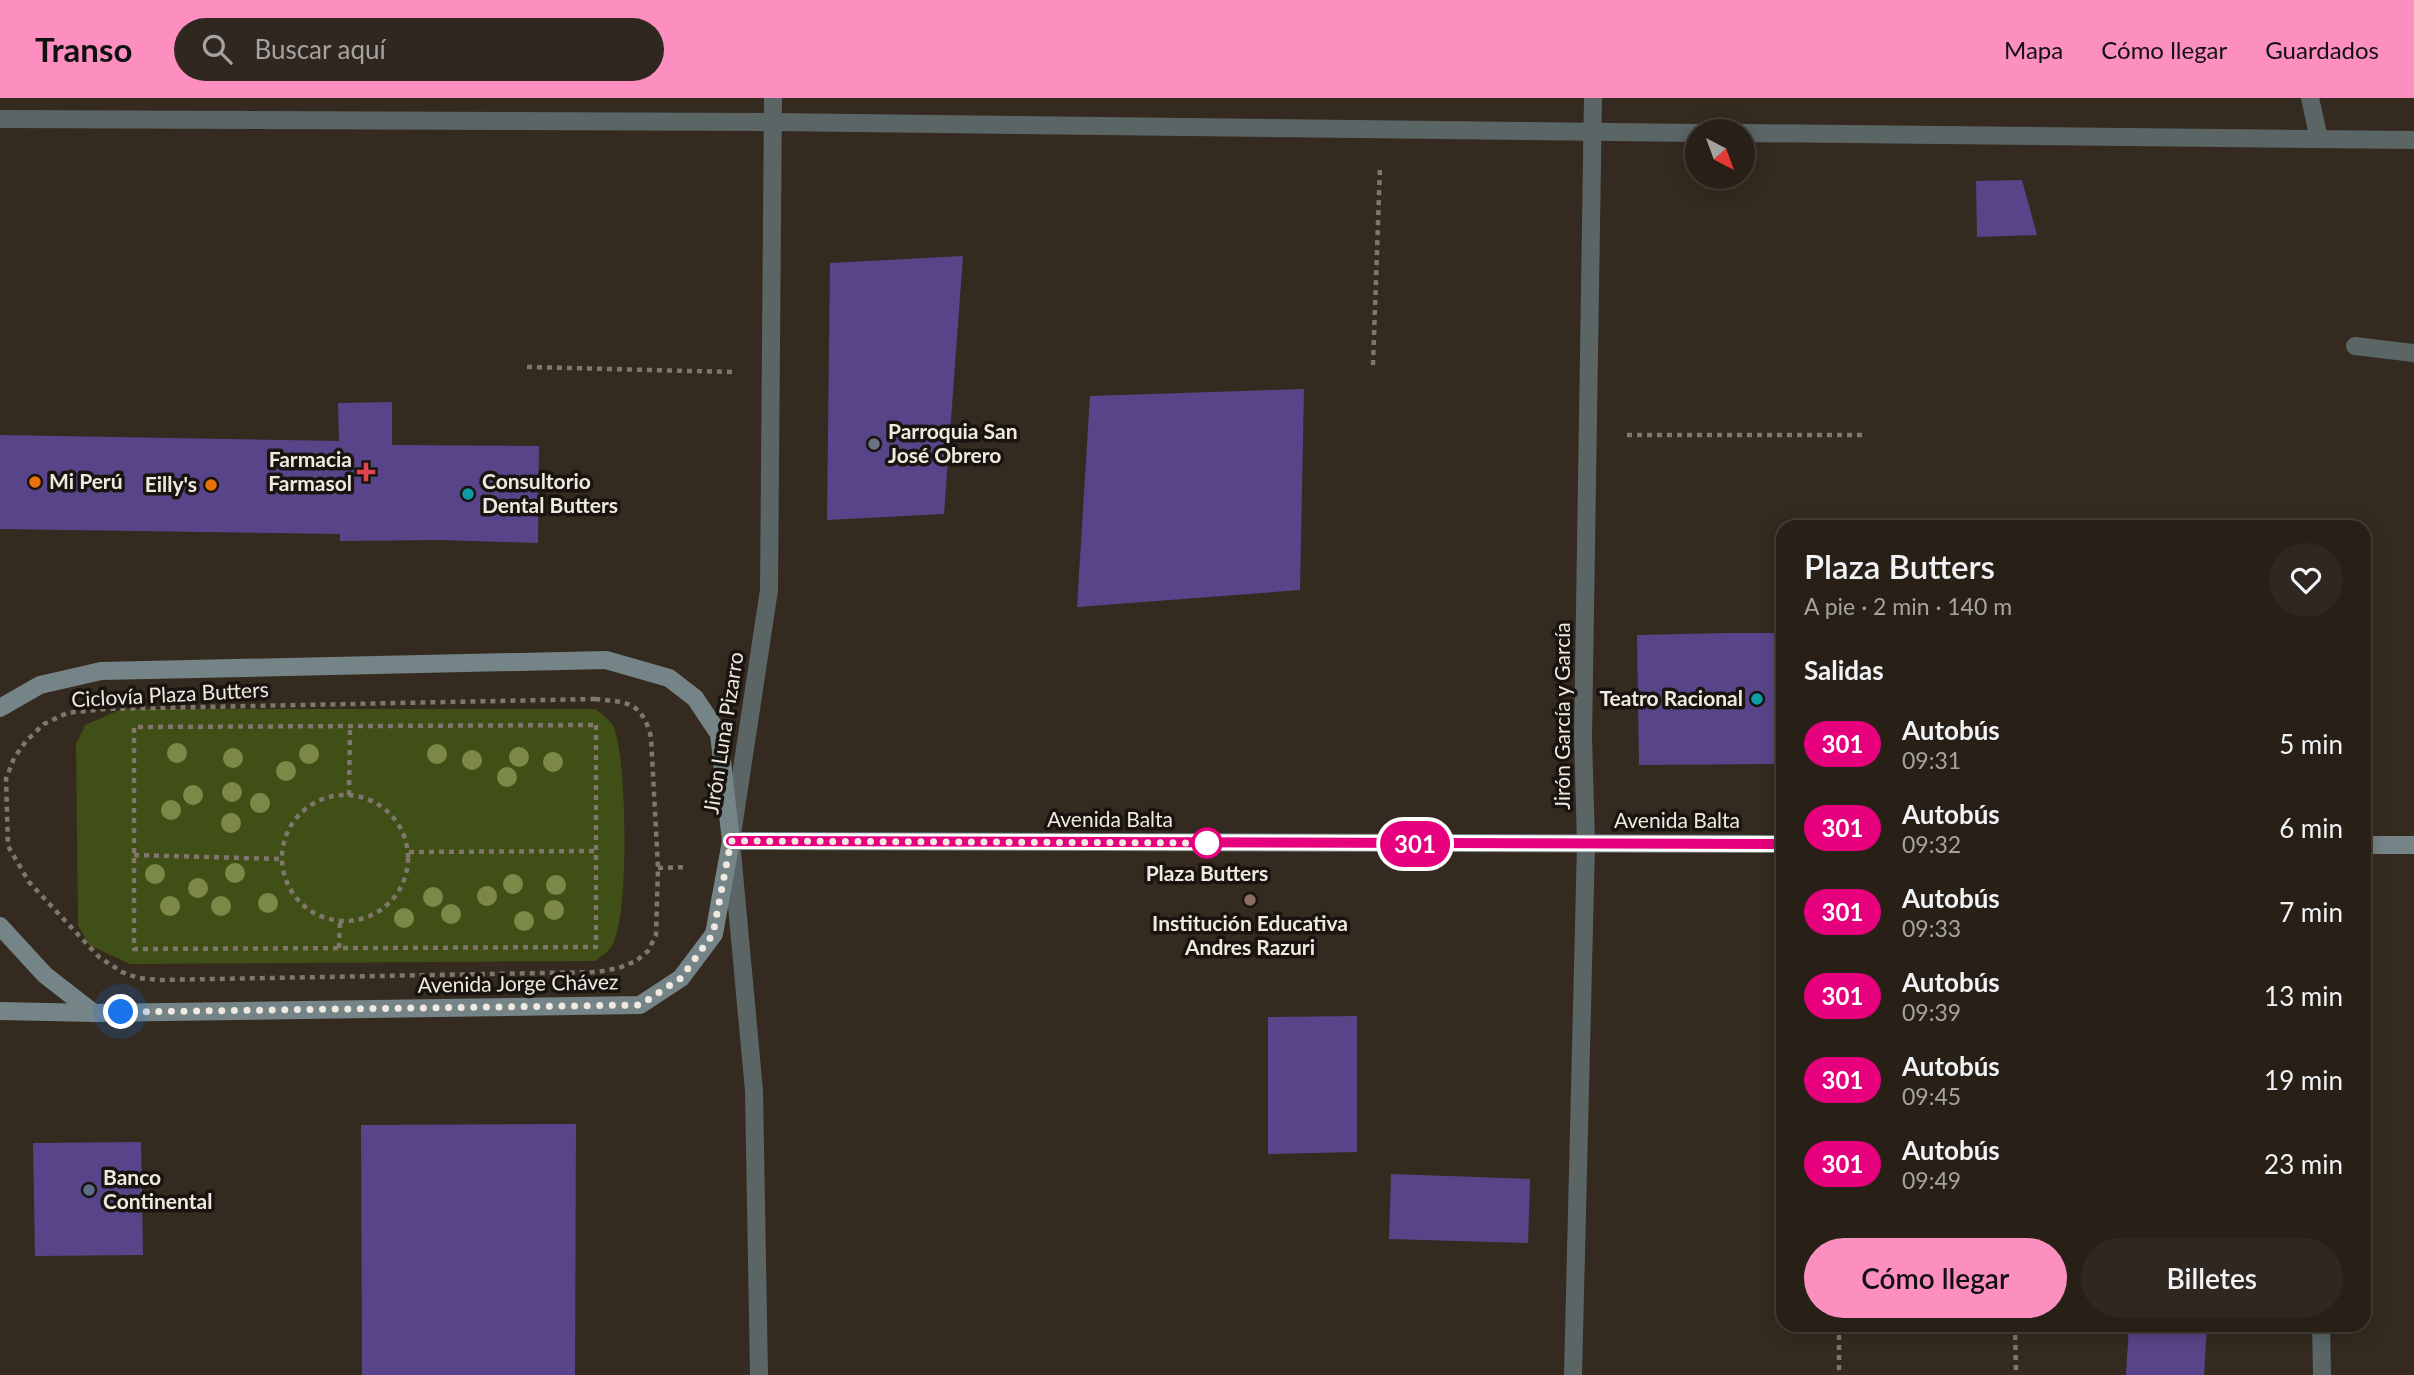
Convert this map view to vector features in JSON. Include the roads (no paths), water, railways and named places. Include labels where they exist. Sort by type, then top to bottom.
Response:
[{"type":"main road","name":"Avenida Jorge Chávez","points":[[0,709],[40,685],[101,671],[606,660],[669,678],[695,698],[719,734],[731,841],[713,934],[681,978],[640,1005],[94,1013],[0,1011]]},
{"type":"main road","name":"Avenida Balta","points":[[731,841],[1776,844]]},
{"type":"main road","points":[[2371,845],[2414,845]]},
{"type":"main road","points":[[0,926],[45,975],[94,1013]]},
{"type":"street","name":"Jirón Luna Pizarro","points":[[759,1375],[754,1091],[731,841],[769,590],[774,98]]},
{"type":"street","name":"Jirón García y García","points":[[1573,1375],[1586,844],[1583,737],[1592,98]]},
{"type":"street","points":[[2310,98],[2319,139]]},
{"type":"street","points":[[0,119],[773,122],[1685,133]]},
{"type":"street","points":[[1755,133],[2414,140]]},
{"type":"street","points":[[2355,346],[2414,353]]},
{"type":"street","points":[[2321,1332],[2322,1375]]},
{"type":"place","name":"Parroquia San José Obrero","points":[[874,444]]},
{"type":"place","name":"Farmacia Farmasol","points":[[366,472]]},
{"type":"place","name":"Mi Perú","points":[[35,482]]},
{"type":"place","name":"Eilly's","points":[[211,485]]},
{"type":"place","name":"Consultorio Dental Butters","points":[[468,494]]},
{"type":"place","name":"Teatro Racional","points":[[1757,699]]},
{"type":"place","name":"Plaza Butters","points":[[1207,843]]},
{"type":"place","name":"Institución Educativa Andres Razuri","points":[[1250,900]]},
{"type":"place","name":"Banco Continental","points":[[89,1190]]}]
